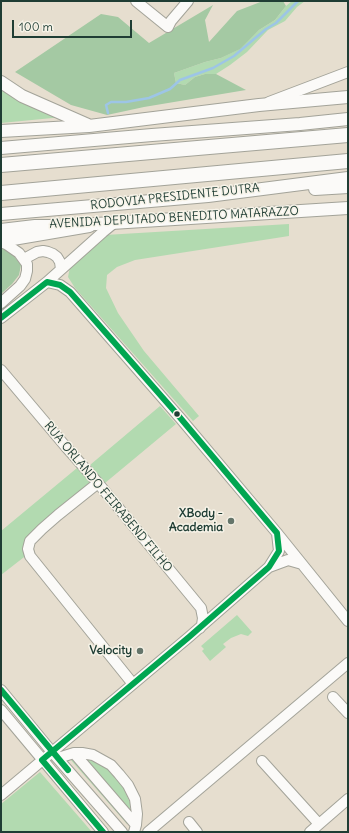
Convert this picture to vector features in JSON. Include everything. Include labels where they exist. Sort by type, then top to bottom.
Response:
[{"type":"highway","points":[[1,165],[348,135]]},
{"type":"highway","name":"RODOVIA PRESIDENTE DUTRA","points":[[1,193],[348,161]]},
{"type":"highway","points":[[1,241],[90,225]]},
{"type":"main road","points":[[1,82],[22,96],[89,126]]},
{"type":"main road","points":[[1,131],[89,126],[259,105],[348,97]]},
{"type":"main road","points":[[1,148],[348,119]]},
{"type":"main road","name":"RODOVIA PRESIDENTE DUTRA","points":[[1,214],[208,196],[348,178]]},
{"type":"main road","points":[[208,196],[348,187]]},
{"type":"main road","name":"AVENIDA DEPUTADO BENEDITO MATARAZZO","points":[[1,230],[35,226],[90,225],[348,208]]},
{"type":"street","points":[[136,1],[168,27],[171,21],[188,1]]},
{"type":"street","points":[[259,105],[348,72]]},
{"type":"street","points":[[1,318],[47,282],[114,223]]},
{"type":"street","points":[[1,241],[20,253],[27,264],[25,279],[20,286],[1,303]]},
{"type":"street","points":[[24,259],[38,252],[48,252],[57,257],[62,269]]},
{"type":"street","points":[[47,282],[60,285],[70,292],[153,386],[242,491],[348,621]]},
{"type":"street","name":"RUA ORLANDO FEIRABEND FILHO","points":[[1,370],[98,483],[201,608],[204,618],[200,628]]},
{"type":"street","points":[[98,483],[36,535],[30,541],[28,549],[30,556],[133,684]]},
{"type":"street","points":[[55,755],[133,684],[270,567],[279,551],[277,533]]},
{"type":"street","points":[[270,567],[288,560],[302,564]]},
{"type":"street","points":[[148,832],[348,663]]},
{"type":"street","points":[[1,690],[122,832]]},
{"type":"street","points":[[333,697],[348,714]]},
{"type":"street","points":[[1,710],[102,832]]},
{"type":"street","points":[[74,753],[135,829]]},
{"type":"street","points":[[1,795],[42,760],[55,755],[74,753],[93,755],[111,765],[128,785],[135,799],[137,814],[135,829]]},
{"type":"street","points":[[262,761],[319,824]]},
{"type":"street","points":[[310,832],[348,799]]},
{"type":"street","points":[[189,822],[197,832]]},
{"type":"green space","points":[[263,1],[283,1],[286,6],[275,20],[259,30],[240,49],[221,58],[174,73],[176,83],[185,85],[195,77],[205,74],[216,74],[246,90],[144,107],[107,115],[71,105],[15,72],[101,14],[118,17],[149,43],[213,5],[205,20],[209,42],[237,11]]},
{"type":"green space","points":[[292,1],[305,1],[297,7],[285,21],[268,30],[247,52],[230,65],[216,74],[205,74],[195,77],[185,85],[176,83],[174,73],[221,58],[239,49],[259,30],[275,20]]},
{"type":"green space","points":[[1,86],[63,117],[1,123]]},
{"type":"green space","points":[[289,224],[289,236],[135,260],[117,267],[107,275],[106,288],[118,313],[144,351],[199,416],[193,421],[75,288],[68,277],[70,267],[105,235]]},
{"type":"green space","points":[[1,247],[10,251],[21,265],[19,275],[1,294]]},
{"type":"green space","points":[[160,406],[176,424],[105,483],[90,465]]},
{"type":"green space","points":[[77,468],[94,486],[31,538],[28,554],[1,575],[1,531]]},
{"type":"green space","points":[[237,615],[252,632],[248,636],[241,634],[231,638],[223,644],[226,647],[210,661],[202,651],[204,649],[201,646]]},
{"type":"green space","points":[[87,757],[109,769],[121,782],[131,805],[127,824],[70,759]]},
{"type":"green space","points":[[40,772],[92,832],[1,832],[1,804]]},
{"type":"waterway","points":[[108,113],[106,105],[111,102],[126,102],[149,98],[170,89],[180,80],[213,68],[234,56],[266,29],[276,23],[298,1]]},
{"type":"transit line","points":[[1,318],[47,282],[60,285],[70,292],[177,414],[277,533],[279,551],[269,567],[189,637],[42,760],[103,832]]},
{"type":"transit line","points":[[1,690],[68,770]]},
{"type":"place","name":"XBody - Academia","points":[[231,521]]},
{"type":"place","name":"Velocity","points":[[140,651]]}]
